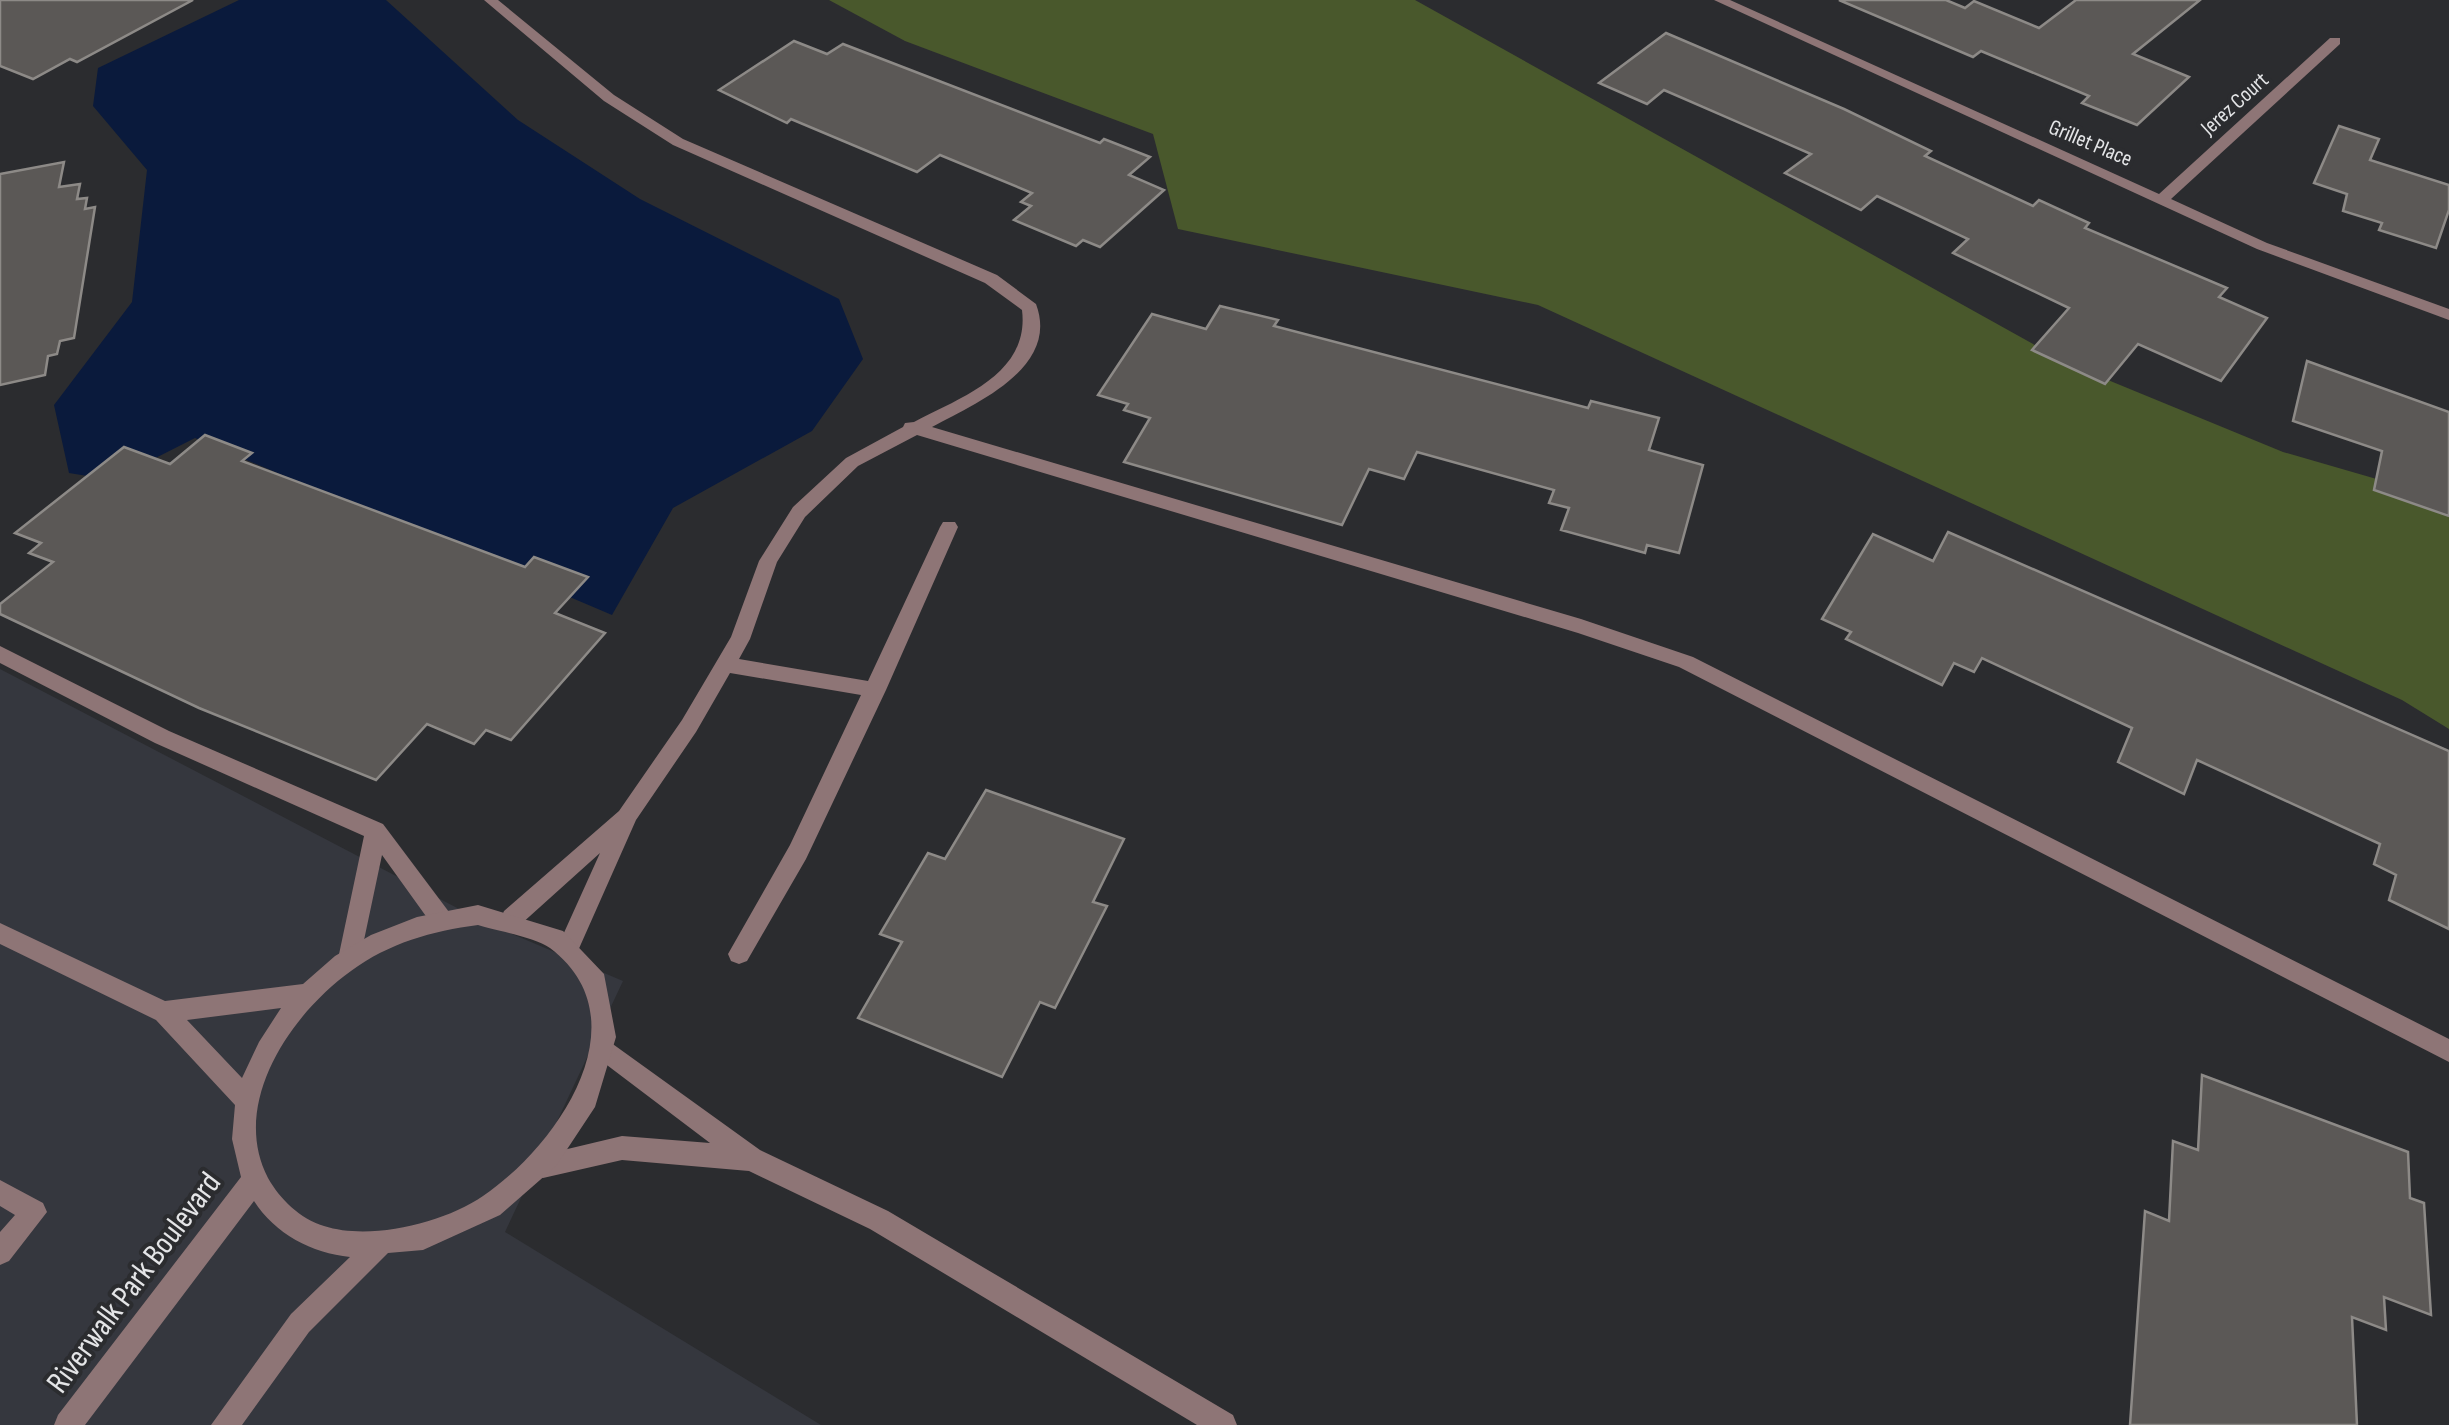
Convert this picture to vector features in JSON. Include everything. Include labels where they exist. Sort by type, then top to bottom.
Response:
[{"type":"street","points":[[490,0],[609,98],[678,142],[991,278],[1030,308],[1033,332],[1018,364],[989,389],[911,427],[852,462],[799,512],[768,561],[740,639],[628,815],[569,946]]},
{"type":"street","name":"Grillet Place","points":[[1720,0],[2315,268],[2449,315]]},
{"type":"street","name":"Jerez Court","points":[[2163,198],[2335,42]]},
{"type":"street","points":[[911,427],[1581,626],[1686,662],[2449,1051]]},
{"type":"street","points":[[738,954],[798,852],[948,527]]},
{"type":"street","points":[[0,654],[162,737],[376,831],[440,919]]},
{"type":"street","points":[[725,664],[876,690]]},
{"type":"street","points":[[512,918],[628,815]]},
{"type":"street","points":[[349,960],[376,831]]},
{"type":"street","points":[[478,915],[512,918],[543,929],[569,946],[586,965],[598,990],[603,1048],[593,1088],[573,1127],[542,1166],[495,1206],[437,1234],[378,1247],[324,1241],[281,1218],[254,1181],[244,1143],[248,1101],[269,1046],[308,994],[349,960],[409,928],[440,919],[478,915]]},
{"type":"street","points":[[0,934],[164,1012],[248,1101]]},
{"type":"street","points":[[164,1012],[308,994]]},
{"type":"street","points":[[603,1048],[750,1159],[879,1220],[1222,1425]]},
{"type":"street","points":[[542,1166],[622,1148],[750,1159]]},
{"type":"street","name":"Riverwalk Park Boulevard","points":[[68,1425],[254,1181]]},
{"type":"street","points":[[0,1192],[34,1212],[0,1252]]},
{"type":"street","points":[[225,1425],[300,1323],[378,1247]]},
{"type":"shaded area","points":[[0,669],[484,922],[623,981],[505,1232],[821,1425],[0,1425]]},
{"type":"green space","points":[[829,0],[1415,0],[2069,364],[2283,452],[2449,500],[2449,729],[2402,700],[1538,305],[1178,229],[1153,134],[905,41]]},
{"type":"water","points":[[239,0],[386,0],[518,120],[640,199],[839,299],[863,359],[812,431],[673,508],[612,615],[195,438],[112,480],[69,473],[54,405],[132,302],[147,170],[93,106],[98,68]]},
{"type":"building","points":[[0,0],[193,0],[77,62],[70,59],[33,79],[0,66]]},
{"type":"building","points":[[1839,0],[1946,0],[1965,8],[1974,1],[2039,28],[2076,0],[2200,0],[2133,54],[2189,77],[2137,125],[2082,103],[2089,96],[1981,51],[1973,57]]},
{"type":"building","points":[[1666,33],[1844,109],[1931,151],[1925,156],[2033,206],[2039,200],[2089,223],[2085,228],[2227,288],[2219,297],[2267,318],[2221,381],[2138,344],[2105,384],[2032,350],[2069,308],[1953,253],[1968,239],[1877,196],[1861,210],[1785,173],[1811,154],[1664,90],[1647,104],[1599,83]]},
{"type":"building","points":[[794,41],[827,54],[843,44],[1100,143],[1104,139],[1150,157],[1129,175],[1164,190],[1100,247],[1083,240],[1076,246],[1014,220],[1031,206],[1021,202],[1032,193],[940,155],[917,172],[791,119],[787,123],[719,90]]},
{"type":"building","points":[[2339,126],[2379,139],[2370,160],[2449,185],[2449,210],[2436,248],[2379,230],[2382,223],[2343,211],[2347,194],[2314,183]]},
{"type":"building","points":[[64,162],[59,187],[80,184],[77,199],[87,198],[85,209],[95,207],[74,338],[60,341],[57,354],[48,356],[45,375],[0,385],[0,174]]},
{"type":"building","points":[[1220,306],[1278,320],[1274,326],[1588,408],[1591,401],[1659,418],[1649,450],[1703,465],[1679,553],[1647,545],[1645,553],[1561,530],[1569,508],[1549,503],[1554,490],[1417,452],[1404,479],[1369,469],[1342,525],[1124,462],[1150,418],[1124,410],[1128,404],[1098,395],[1152,314],[1206,329]]},
{"type":"building","points":[[2307,361],[2449,412],[2449,516],[2374,490],[2382,451],[2293,421]]},
{"type":"building","points":[[205,435],[252,453],[242,461],[525,567],[534,557],[588,577],[555,613],[605,633],[511,740],[486,730],[474,744],[427,724],[376,780],[199,708],[0,614],[0,604],[53,562],[29,553],[41,543],[15,533],[124,447],[170,464]]},
{"type":"building","points":[[1948,532],[2449,751],[2449,929],[2389,900],[2396,875],[2374,864],[2380,844],[2197,760],[2184,794],[2118,762],[2132,728],[1982,658],[1974,672],[1954,663],[1942,685],[1846,639],[1851,632],[1822,619],[1873,534],[1933,561]]},
{"type":"building","points":[[986,790],[1124,839],[1093,902],[1107,906],[1055,1008],[1040,1002],[1002,1077],[858,1018],[902,942],[880,934],[928,853],[945,859]]},
{"type":"building","points":[[2202,1075],[2408,1152],[2410,1198],[2424,1203],[2431,1315],[2384,1297],[2386,1330],[2352,1317],[2357,1425],[2130,1425],[2145,1211],[2169,1221],[2173,1141],[2198,1150]]}]
